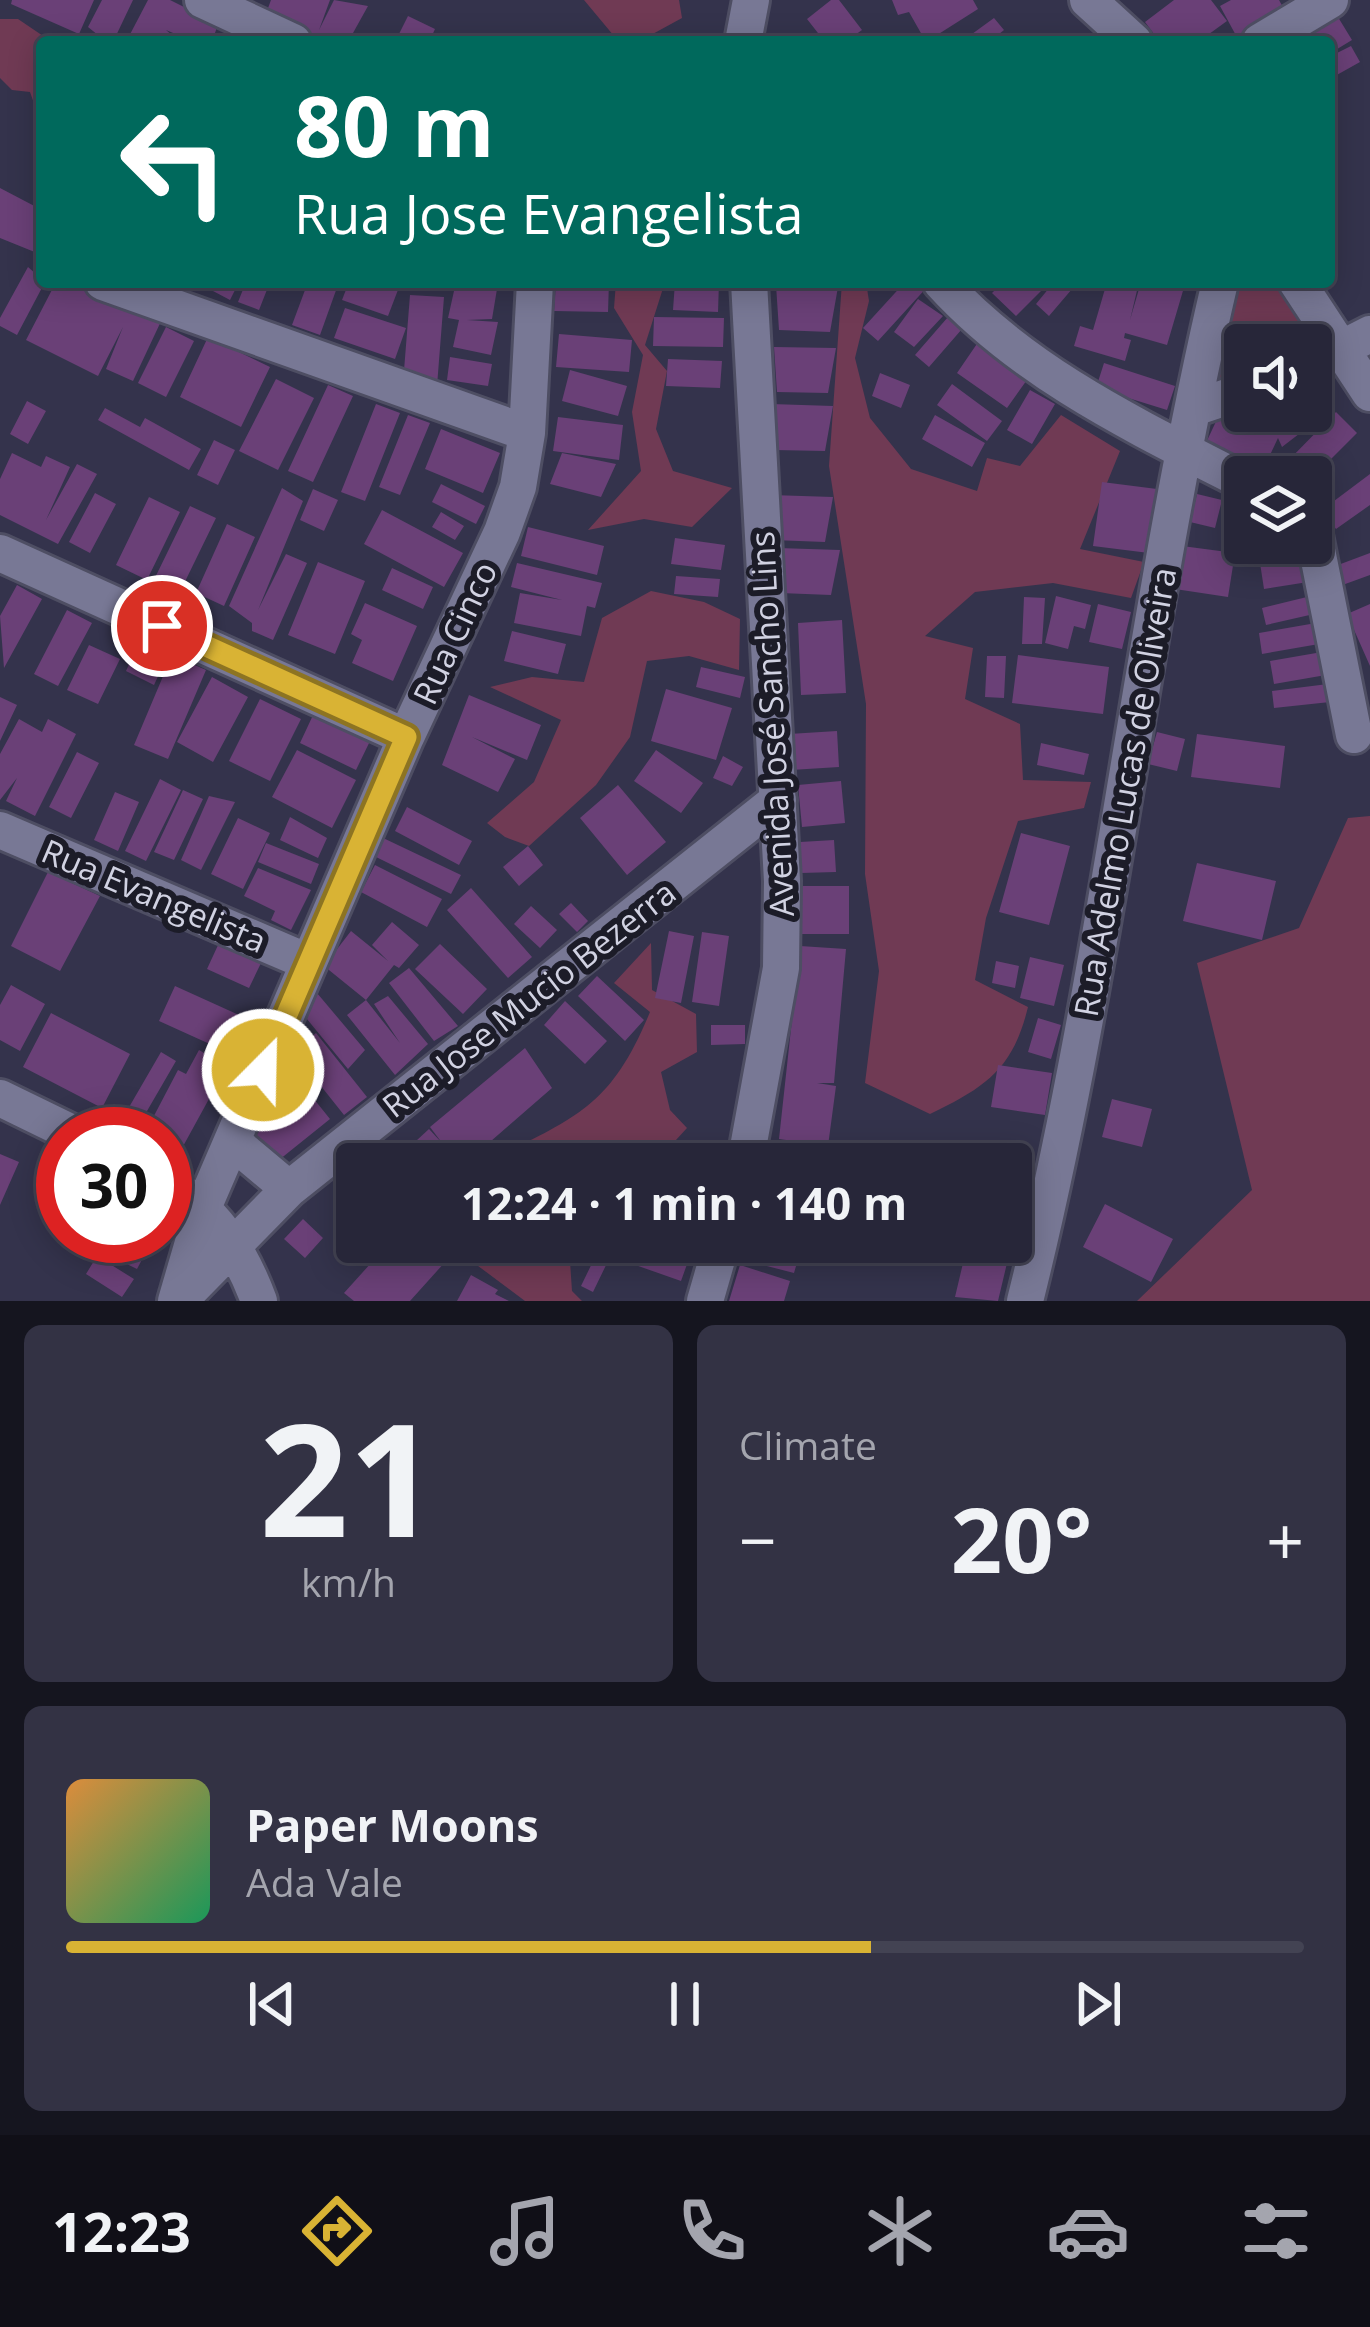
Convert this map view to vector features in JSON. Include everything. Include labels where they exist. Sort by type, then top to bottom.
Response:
[{"type":"street","points":[[203,0],[280,36]]},
{"type":"street","points":[[1088,0],[1127,36]]},
{"type":"street","points":[[1271,36],[1330,0]]},
{"type":"street","points":[[120,288],[527,433]]},
{"type":"street","name":"Rua Cinco","points":[[177,1301],[203,1208],[518,487],[527,433],[535,288]]},
{"type":"street","name":"Avenida José Sancho Lins","points":[[749,288],[778,800],[781,968],[750,1143]]},
{"type":"street","points":[[947,288],[976,320],[1073,390],[1131,427],[1224,471]]},
{"type":"street","name":"Rua Adelmo Lucas de Oliveira","points":[[1024,1301],[1090,1004],[1185,451],[1219,288]]},
{"type":"street","points":[[1302,288],[1370,392]]},
{"type":"street","points":[[1194,408],[1224,398]]},
{"type":"street","points":[[0,553],[406,737]]},
{"type":"street","points":[[1320,564],[1354,735]]},
{"type":"street","name":"Rua Jose Mucio Bezerra","points":[[177,1301],[237,1248],[289,1189],[778,800]]},
{"type":"street","name":"Rua Evangelista","points":[[0,830],[308,962]]},
{"type":"street","points":[[0,1097],[36,1115]]},
{"type":"street","points":[[233,1142],[289,1189]]},
{"type":"street","points":[[192,1200],[237,1248],[263,1300]]},
{"type":"street","points":[[705,1301],[716,1263]]},
{"type":"shaded area","points":[[584,0],[679,0],[682,18],[649,36],[614,36]]},
{"type":"shaded area","points":[[0,19],[18,19],[43,36],[36,36],[36,109],[30,92],[12,90],[0,78]]},
{"type":"shaded area","points":[[616,288],[663,288],[645,345],[667,371],[656,429],[673,471],[732,488],[692,527],[644,519],[588,530],[641,471],[632,412],[643,355],[614,308]]},
{"type":"shaded area","points":[[842,288],[867,288],[869,301],[855,358],[870,418],[911,469],[977,491],[987,458],[1020,466],[1061,415],[1120,451],[1080,549],[1144,562],[1131,598],[1053,583],[975,592],[925,636],[973,648],[965,699],[1020,724],[1023,780],[1091,782],[1084,808],[1018,821],[986,918],[975,980],[1028,1007],[1022,1028],[994,1074],[930,1114],[865,1083],[879,971],[865,874],[866,704],[829,466]]},
{"type":"shaded area","points":[[1223,288],[1288,288],[1308,324],[1224,324],[1224,394],[1198,405]]},
{"type":"shaded area","points":[[651,591],[704,602],[740,619],[739,670],[689,656],[647,661],[630,737],[596,785],[529,846],[505,837],[487,823],[534,782],[561,720],[490,687],[532,677],[584,682],[602,618]]},
{"type":"shaded area","points":[[1370,816],[1370,1301],[1137,1301],[1252,1190],[1197,963],[1299,928],[1348,818]]},
{"type":"shaded area","points":[[651,943],[652,990],[696,1014],[697,1052],[661,1072],[670,1110],[687,1128],[673,1143],[524,1143],[585,1108],[619,1071],[635,1045],[650,1012],[614,983]]},
{"type":"shaded area","points":[[474,1263],[570,1263],[572,1291],[582,1301],[525,1301]]},
{"type":"building","points":[[12,0],[94,0],[79,34],[11,4]]},
{"type":"building","points":[[102,0],[133,0],[116,36],[99,36],[88,27]]},
{"type":"building","points":[[148,0],[170,0],[218,24],[214,36],[180,36],[166,30],[173,36],[129,36]]},
{"type":"building","points":[[271,0],[330,0],[319,30],[334,0],[368,6],[351,36],[307,36],[264,19]]},
{"type":"building","points":[[831,0],[839,0],[862,30],[854,36],[820,36],[807,19]]},
{"type":"building","points":[[892,0],[973,0],[978,9],[935,36],[923,36],[909,12],[898,15]]},
{"type":"building","points":[[1174,0],[1211,0],[1227,21],[1206,36],[1156,36],[1145,22]]},
{"type":"building","points":[[1231,0],[1279,0],[1287,15],[1248,36],[1236,36],[1220,6]]},
{"type":"building","points":[[1330,4],[1352,40],[1335,50],[1335,36],[1306,36],[1299,24]]},
{"type":"building","points":[[408,16],[435,29],[432,36],[398,36]]},
{"type":"building","points":[[994,18],[1004,30],[996,36],[969,36]]},
{"type":"building","points":[[1351,46],[1360,62],[1335,76],[1335,54]]},
{"type":"building","points":[[0,188],[36,207],[36,253],[0,238]]},
{"type":"building","points":[[28,267],[36,274],[36,288],[42,288],[17,335],[0,326]]},
{"type":"building","points":[[53,288],[85,288],[131,312],[135,305],[163,317],[133,381],[106,369],[123,327],[98,376],[26,340]]},
{"type":"building","points":[[207,288],[236,288],[230,300]]},
{"type":"building","points":[[244,288],[268,288],[259,310],[238,302]]},
{"type":"building","points":[[306,288],[337,288],[320,335],[292,325]]},
{"type":"building","points":[[347,288],[399,288],[388,316],[342,300]]},
{"type":"building","points":[[455,288],[497,289],[492,319],[467,320],[498,322],[491,355],[453,347],[459,320],[448,318]]},
{"type":"building","points":[[556,288],[609,288],[608,312],[554,311]]},
{"type":"building","points":[[675,288],[719,288],[718,312],[673,310]]},
{"type":"building","points":[[776,288],[838,288],[830,332],[779,330]]},
{"type":"building","points":[[900,288],[926,288],[878,341],[863,328]]},
{"type":"building","points":[[997,288],[1044,288],[1016,316],[992,293]]},
{"type":"building","points":[[1049,288],[1073,288],[1049,316],[1036,304]]},
{"type":"building","points":[[1105,288],[1138,288],[1130,320],[1139,288],[1184,288],[1167,345],[1125,333],[1124,338],[1131,340],[1125,361],[1074,346],[1080,326],[1093,330]]},
{"type":"building","points":[[410,295],[444,297],[437,386],[403,383]]},
{"type":"building","points":[[918,299],[943,316],[914,347],[894,332]]},
{"type":"building","points":[[345,308],[406,328],[395,359],[334,338]]},
{"type":"building","points":[[654,317],[724,318],[723,347],[653,346]]},
{"type":"building","points":[[948,317],[962,329],[929,367],[915,355]]},
{"type":"building","points":[[166,327],[194,341],[166,397],[138,383]]},
{"type":"building","points":[[559,334],[632,340],[629,372],[556,367]]},
{"type":"building","points":[[983,335],[1034,370],[1007,408],[957,373]]},
{"type":"building","points":[[208,337],[270,367],[241,427],[180,397]]},
{"type":"building","points":[[774,347],[836,348],[828,393],[777,392]]},
{"type":"building","points":[[450,357],[492,364],[488,386],[447,380]]},
{"type":"building","points":[[668,359],[722,361],[720,388],[666,386]]},
{"type":"building","points":[[1104,363],[1175,386],[1167,410],[1096,388]]},
{"type":"building","points":[[570,370],[627,386],[618,416],[562,401]]},
{"type":"building","points":[[880,373],[910,385],[901,408],[872,396]]},
{"type":"building","points":[[276,379],[314,398],[278,470],[239,451]]},
{"type":"building","points":[[952,384],[1002,421],[987,441],[937,405]]},
{"type":"building","points":[[328,385],[353,396],[313,482],[288,471]]},
{"type":"building","points":[[1030,390],[1055,404],[1032,444],[1007,430]]},
{"type":"building","points":[[27,401],[46,411],[28,444],[10,434]]},
{"type":"building","points":[[376,404],[400,413],[365,501],[341,492]]},
{"type":"building","points":[[771,404],[833,406],[825,451],[774,450]]},
{"type":"building","points":[[105,408],[140,427],[145,418],[201,449],[189,470],[98,420]]},
{"type":"building","points":[[1224,411],[1224,432],[1302,432],[1282,447],[1278,438],[1270,456],[1224,456],[1204,447]]},
{"type":"building","points":[[1336,412],[1357,433],[1332,458],[1293,456],[1316,432],[1332,432]]},
{"type":"building","points":[[408,415],[430,423],[400,495],[379,487]]},
{"type":"building","points":[[935,415],[985,443],[972,467],[922,439]]},
{"type":"building","points":[[558,417],[623,425],[619,460],[553,451]]},
{"type":"building","points":[[441,429],[500,453],[483,493],[425,469]]},
{"type":"building","points":[[214,440],[235,450],[218,485],[197,475]]},
{"type":"building","points":[[12,453],[41,467],[46,456],[70,467],[46,520],[77,464],[97,474],[58,544],[0,515],[0,479]]},
{"type":"building","points":[[562,453],[616,464],[601,497],[550,484]]},
{"type":"building","points":[[1370,474],[1370,505],[1336,529],[1332,502]]},
{"type":"building","points":[[1102,482],[1157,489],[1149,553],[1093,546]]},
{"type":"building","points":[[441,484],[485,506],[476,524],[432,502]]},
{"type":"building","points":[[282,488],[303,501],[258,610],[286,554],[307,563],[273,640],[252,631],[252,623],[229,606]]},
{"type":"building","points":[[313,489],[338,500],[324,531],[300,520]]},
{"type":"building","points":[[95,493],[116,504],[90,553],[69,542]]},
{"type":"building","points":[[1197,494],[1222,500],[1215,528],[1190,522]]},
{"type":"building","points":[[771,495],[833,497],[825,542],[773,540]]},
{"type":"building","points":[[149,497],[180,512],[147,580],[116,565]]},
{"type":"building","points":[[190,506],[216,518],[176,600],[150,588]]},
{"type":"building","points":[[382,510],[463,553],[444,587],[364,544]]},
{"type":"building","points":[[441,512],[464,526],[455,540],[432,527]]},
{"type":"building","points":[[227,524],[255,537],[224,606],[196,593]]},
{"type":"building","points":[[528,527],[604,546],[597,575],[521,556]]},
{"type":"building","points":[[675,538],[725,545],[721,570],[671,564]]},
{"type":"building","points":[[1182,546],[1224,552],[1224,564],[1233,564],[1228,597],[1175,589]]},
{"type":"building","points":[[778,548],[840,550],[831,595],[780,593]]},
{"type":"building","points":[[1370,553],[1370,575],[1337,587],[1330,568]]},
{"type":"building","points":[[318,562],[365,581],[335,654],[288,635]]},
{"type":"building","points":[[517,563],[602,583],[595,608],[587,606],[581,636],[514,623],[520,593],[562,600],[511,587]]},
{"type":"building","points":[[1260,564],[1305,564],[1308,582],[1264,589]]},
{"type":"building","points":[[392,568],[433,587],[423,609],[382,590]]},
{"type":"building","points":[[676,576],[720,579],[718,597],[674,594]]},
{"type":"building","points":[[17,585],[42,599],[4,668],[0,616]]},
{"type":"building","points":[[1056,596],[1091,605],[1085,629],[1074,626],[1068,649],[1045,643]]},
{"type":"building","points":[[1311,596],[1314,614],[1266,625],[1262,608]]},
{"type":"building","points":[[1024,597],[1045,598],[1042,644],[1022,644]]},
{"type":"building","points":[[365,603],[417,626],[393,681],[352,663],[362,640],[351,634]]},
{"type":"building","points":[[1098,604],[1131,612],[1122,649],[1089,642]]},
{"type":"building","points":[[1370,604],[1370,666],[1347,614]]},
{"type":"building","points":[[67,610],[92,623],[58,686],[34,674]]},
{"type":"building","points":[[842,620],[846,693],[801,695],[798,623]]},
{"type":"building","points":[[1316,623],[1319,644],[1262,654],[1259,633]]},
{"type":"building","points":[[512,631],[566,644],[558,674],[504,661]]},
{"type":"building","points":[[139,643],[167,657],[154,685],[126,671]]},
{"type":"building","points":[[89,645],[120,659],[98,704],[67,690]]},
{"type":"building","points":[[1322,652],[1326,675],[1274,684],[1270,661]]},
{"type":"building","points":[[172,655],[206,670],[168,759],[134,745]]},
{"type":"building","points":[[1018,655],[1109,667],[1103,714],[1012,703]]},
{"type":"building","points":[[987,656],[1006,656],[1004,698],[985,697]]},
{"type":"building","points":[[701,667],[745,677],[740,698],[696,687]]},
{"type":"building","points":[[212,677],[248,697],[213,762],[177,742]]},
{"type":"building","points":[[1328,684],[1330,702],[1274,708],[1272,691]]},
{"type":"building","points":[[666,689],[732,708],[716,760],[651,741]]},
{"type":"building","points":[[469,695],[541,725],[527,760],[472,737],[515,759],[498,792],[442,765]]},
{"type":"building","points":[[0,697],[17,705],[0,741]]},
{"type":"building","points":[[260,699],[301,719],[270,781],[229,761]]},
{"type":"building","points":[[314,713],[371,739],[356,770],[300,743]]},
{"type":"building","points":[[19,719],[42,732],[48,719],[76,734],[35,816],[6,801],[17,778],[0,800],[0,754]]},
{"type":"building","points":[[837,731],[839,767],[791,770],[789,734]]},
{"type":"building","points":[[1157,732],[1185,739],[1177,771],[1148,764]]},
{"type":"building","points":[[1197,734],[1285,746],[1280,788],[1191,777]]},
{"type":"building","points":[[1041,743],[1089,754],[1084,775],[1037,765]]},
{"type":"building","points":[[297,750],[356,780],[332,828],[272,797]]},
{"type":"building","points":[[656,750],[703,783],[681,813],[634,781]]},
{"type":"building","points":[[77,752],[99,763],[71,818],[49,807]]},
{"type":"building","points":[[723,756],[743,767],[732,786],[713,778]]},
{"type":"building","points":[[160,779],[181,790],[146,861],[125,851]]},
{"type":"building","points":[[841,781],[845,823],[802,827],[798,785]]},
{"type":"building","points":[[618,785],[666,842],[627,875],[580,818]]},
{"type":"building","points":[[183,790],[203,799],[174,860],[154,852]]},
{"type":"building","points":[[115,792],[139,802],[118,851],[94,840]]},
{"type":"building","points":[[209,796],[235,802],[201,870],[181,860]]},
{"type":"building","points":[[407,807],[472,841],[459,865],[395,831]]},
{"type":"building","points":[[290,817],[327,838],[318,858],[280,840]]},
{"type":"building","points":[[238,818],[270,833],[243,889],[211,874]]},
{"type":"building","points":[[1021,833],[1070,846],[1049,925],[999,912]]},
{"type":"building","points":[[381,837],[461,875],[451,894],[372,855]]},
{"type":"building","points":[[834,840],[836,872],[801,873],[800,842]]},
{"type":"building","points":[[266,843],[319,864],[311,884],[258,862]]},
{"type":"building","points":[[528,846],[543,865],[519,886],[503,867]]},
{"type":"building","points":[[1197,863],[1276,881],[1262,940],[1183,921]]},
{"type":"building","points":[[375,865],[442,899],[427,927],[361,892]]},
{"type":"building","points":[[258,868],[311,890],[291,930],[271,920],[275,911],[244,896]]},
{"type":"building","points":[[48,872],[100,896],[60,971],[11,946]]},
{"type":"building","points":[[800,886],[849,886],[849,934],[800,934]]},
{"type":"building","points":[[471,888],[532,957],[508,978],[447,910]]},
{"type":"building","points":[[571,903],[588,921],[577,932],[559,914]]},
{"type":"building","points":[[531,906],[557,930],[540,948],[514,924]]},
{"type":"building","points":[[392,922],[419,945],[399,968],[394,965],[366,1000],[324,966],[351,931],[388,961],[372,945]]},
{"type":"building","points":[[669,931],[694,936],[681,1003],[655,998]]},
{"type":"building","points":[[702,932],[729,936],[719,1006],[692,1002]]},
{"type":"building","points":[[219,943],[261,963],[249,988],[207,969]]},
{"type":"building","points":[[440,944],[487,989],[463,1014],[415,969]]},
{"type":"building","points":[[800,946],[846,949],[834,1083],[817,1083],[836,1086],[828,1143],[779,1139]]},
{"type":"building","points":[[1030,957],[1064,965],[1054,1006],[1020,998]]},
{"type":"building","points":[[996,961],[1019,966],[1015,988],[992,983]]},
{"type":"building","points":[[409,968],[458,1026],[434,1041],[389,983]]},
{"type":"building","points":[[597,976],[644,1020],[625,1041],[578,996]]},
{"type":"building","points":[[11,985],[45,1004],[20,1051],[0,1040],[0,1005]]},
{"type":"building","points":[[175,986],[250,1020],[234,1055],[159,1021]]},
{"type":"building","points":[[317,993],[365,1050],[348,1069],[302,1013]]},
{"type":"building","points":[[388,996],[428,1044],[395,1075],[347,1015],[366,1000],[400,1043],[374,1004]]},
{"type":"building","points":[[565,1001],[607,1041],[585,1064],[544,1025]]},
{"type":"building","points":[[51,1013],[130,1054],[103,1107],[23,1067]]},
{"type":"building","points":[[1038,1018],[1061,1025],[1051,1059],[1028,1052]]},
{"type":"building","points":[[711,1025],[745,1025],[745,1044],[711,1045]]},
{"type":"building","points":[[316,1033],[367,1097],[344,1115],[293,1051]]},
{"type":"building","points":[[525,1048],[552,1088],[489,1143],[442,1143],[430,1127]]},
{"type":"building","points":[[199,1050],[227,1066],[192,1130],[192,1107],[159,1107],[178,1070],[186,1074]]},
{"type":"building","points":[[161,1052],[176,1061],[149,1107],[129,1107]]},
{"type":"building","points":[[281,1058],[330,1119],[274,1164],[248,1137]]},
{"type":"building","points":[[998,1065],[1052,1073],[1045,1115],[991,1107]]},
{"type":"building","points":[[1112,1099],[1152,1109],[1142,1147],[1102,1137]]},
{"type":"building","points":[[429,1129],[442,1143],[414,1143]]},
{"type":"building","points":[[0,1154],[19,1162],[0,1205]]},
{"type":"building","points":[[1105,1204],[1173,1239],[1151,1282],[1083,1247]]},
{"type":"building","points":[[303,1219],[323,1238],[305,1258],[284,1239]]},
{"type":"building","points":[[93,1263],[108,1263],[134,1279],[122,1297],[86,1274]]},
{"type":"building","points":[[371,1263],[444,1263],[410,1301],[354,1301],[344,1293]]},
{"type":"building","points":[[592,1263],[607,1263],[593,1292],[581,1286]]},
{"type":"building","points":[[630,1263],[687,1263],[681,1281]]},
{"type":"building","points":[[755,1263],[797,1263],[794,1273]]},
{"type":"building","points":[[963,1263],[1007,1263],[998,1301],[955,1297]]},
{"type":"building","points":[[740,1265],[790,1281],[784,1301],[729,1301]]},
{"type":"building","points":[[471,1275],[498,1290],[495,1294],[509,1301],[457,1301]]},
{"type":"route","points":[[162,626],[406,737],[263,1070]]}]
